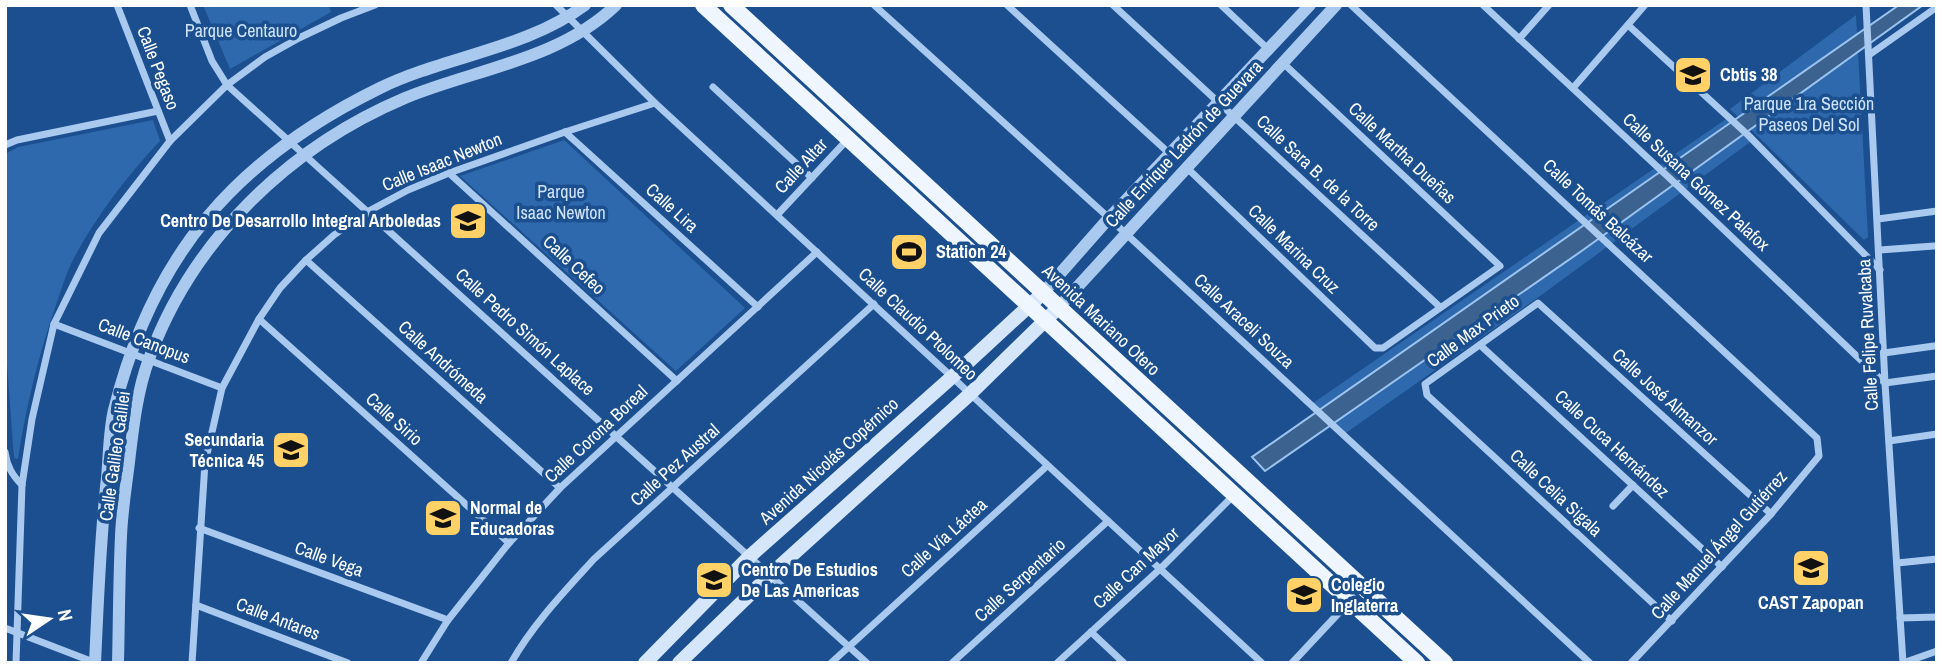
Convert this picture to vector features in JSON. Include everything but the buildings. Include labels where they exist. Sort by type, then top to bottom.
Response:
[{"type":"main road","name":"Avenida Mariano Otero","points":[[703,5],[1417,663]]},
{"type":"main road","name":"Avenida Mariano Otero","points":[[731,5],[1445,663]]},
{"type":"main road","name":"Avenida Nicolás Copérnico","points":[[645,663],[750,557],[1043,293]]},
{"type":"main road","points":[[679,663],[770,575],[970,394],[1059,307]]},
{"type":"street","name":"Calle Pegaso","points":[[117,5],[170,141]]},
{"type":"street","name":"Calle Pedro Simón Laplace","points":[[190,5],[212,61],[227,86],[867,663]]},
{"type":"street","points":[[16,663],[22,485],[32,419],[54,324],[99,233],[170,141],[227,86],[265,57],[299,38],[375,5]]},
{"type":"street","name":"Calle Claudio Ptolomeo","points":[[556,5],[655,103],[1262,663]]},
{"type":"street","name":"Calle Galileo Galilei","points":[[95,663],[101,534],[113,412],[150,305],[177,257],[216,205],[251,170],[287,141],[338,108],[400,78],[530,35],[568,18],[585,5]]},
{"type":"street","name":"Calle Galileo Galilei","points":[[118,663],[121,534],[134,419],[148,360],[166,318],[195,266],[246,206],[302,155],[346,128],[405,98],[537,53],[582,33],[616,5]]},
{"type":"street","name":"Calle Araceli Souza","points":[[874,5],[1126,233],[1590,663]]},
{"type":"street","points":[[1007,5],[1170,154]]},
{"type":"street","name":"Calle Sara B. de la Torre","points":[[1113,5],[1440,307]]},
{"type":"street","points":[[1220,5],[1269,50]]},
{"type":"street","name":"Calle Enrique Ladrón de Guevara","points":[[1043,293],[1109,218],[1310,5]]},
{"type":"street","name":"Calle Enrique Ladrón de Guevara","points":[[1059,307],[1336,5]]},
{"type":"street","name":"Calle Tomás Balcázar","points":[[1351,5],[1814,433],[1819,443]]},
{"type":"street","name":"Calle Susana Gómez Palafox","points":[[1483,5],[1885,383]]},
{"type":"street","points":[[1519,38],[1549,5]]},
{"type":"street","points":[[1573,88],[1645,5]]},
{"type":"street","name":"Calle Felipe Ruvalcaba","points":[[1866,5],[1885,383],[1903,663]]},
{"type":"street","points":[[1869,55],[1937,7]]},
{"type":"street","points":[[1628,25],[1748,135],[1880,270]]},
{"type":"street","name":"Calle Martha Dueñas","points":[[1283,63],[1500,266],[1440,307]]},
{"type":"street","points":[[713,88],[812,177]]},
{"type":"street","name":"Calle Isaac Newton","points":[[192,663],[205,463],[222,388],[259,318],[279,288],[334,235],[367,212],[408,190],[565,132],[655,103]]},
{"type":"street","points":[[5,145],[17,140],[158,111]]},
{"type":"street","name":"Calle Lira","points":[[565,132],[758,307]]},
{"type":"street","name":"Calle Altar","points":[[776,215],[848,139]]},
{"type":"street","name":"Calle Marina Cruz","points":[[1186,167],[1375,348],[1383,348],[1440,307]]},
{"type":"street","name":"Calle Cefeo","points":[[449,173],[677,381]]},
{"type":"street","points":[[1878,219],[1937,211]]},
{"type":"street","points":[[1880,250],[1934,246]]},
{"type":"street","name":"Calle Corona Boreal","points":[[421,663],[448,620],[509,543],[560,488],[817,252]]},
{"type":"street","name":"Calle Andrómeda","points":[[306,260],[560,488]]},
{"type":"street","name":"Calle Max Prieto","points":[[1425,384],[1538,303]]},
{"type":"street","name":"Calle José Almanzor","points":[[1538,303],[1771,514]]},
{"type":"street","name":"Calle Pez Austral","points":[[511,663],[535,628],[594,559],[874,304]]},
{"type":"street","name":"Calle Sirio","points":[[259,318],[509,543]]},
{"type":"street","name":"Calle Canopus","points":[[54,324],[222,388]]},
{"type":"street","name":"Calle Cuca Hernández","points":[[1480,345],[1722,567]]},
{"type":"street","points":[[1884,353],[1934,346]]},
{"type":"street","points":[[1885,383],[1937,376]]},
{"type":"street","name":"Calle Celia Sigala","points":[[1425,384],[1427,396],[1672,621]]},
{"type":"street","points":[[1889,441],[1937,434]]},
{"type":"street","name":"Calle Manuel Ángel Gutiérrez","points":[[1630,663],[1771,514],[1819,456],[1819,443]]},
{"type":"street","points":[[5,452],[13,476],[22,485]]},
{"type":"street","name":"Calle Vía Láctea","points":[[831,663],[1046,466]]},
{"type":"street","points":[[1613,506],[1633,485]]},
{"type":"street","name":"Calle Can Mayor","points":[[1057,663],[1160,569],[1235,494]]},
{"type":"street","name":"Calle Serpentario","points":[[952,663],[1108,521]]},
{"type":"street","name":"Calle Vega","points":[[199,528],[448,620]]},
{"type":"street","points":[[1897,563],[1937,559]]},
{"type":"street","points":[[1292,663],[1350,601]]},
{"type":"street","name":"Calle Antares","points":[[196,604],[348,663]]},
{"type":"street","points":[[1900,618],[1937,617]]},
{"type":"street","points":[[5,628],[95,663]]},
{"type":"street","points":[[1091,632],[1124,663]]},
{"type":"street","points":[[1903,663],[1937,651]]},
{"type":"green space","name":"Parque Centauro","points":[[203,5],[329,5],[331,12],[230,69]]},
{"type":"green space","name":"Parque 1ra Sección Paseos Del Sol","points":[[1856,15],[1868,237],[1864,240],[1730,109]]},
{"type":"green space","points":[[1729,117],[1753,140],[1540,296],[1343,435],[1313,403]]},
{"type":"green space","points":[[153,120],[160,141],[103,211],[68,270],[38,364],[18,459],[14,458],[5,338],[5,154],[18,147]]},
{"type":"green space","name":"Parque Isaac Newton","points":[[564,140],[745,308],[676,371],[460,176]]},
{"type":"shaded area","points":[[1899,5],[1923,5],[1583,250],[1265,471],[1252,457]]},
{"type":"place","name":"Cbtis 38","points":[[1693,75]]},
{"type":"place","name":"Centro De Desarrollo Integral Arboledas","points":[[468,221]]},
{"type":"place","name":"Station 24","points":[[909,252]]},
{"type":"place","name":"Secundaria Técnica 45","points":[[291,450]]},
{"type":"place","name":"Normal de Educadoras","points":[[443,518]]},
{"type":"place","name":"CAST Zapopan","points":[[1811,568]]},
{"type":"place","name":"Centro De Estudios De Las Americas","points":[[714,580]]},
{"type":"place","name":"Colegio Inglaterra","points":[[1304,595]]}]
